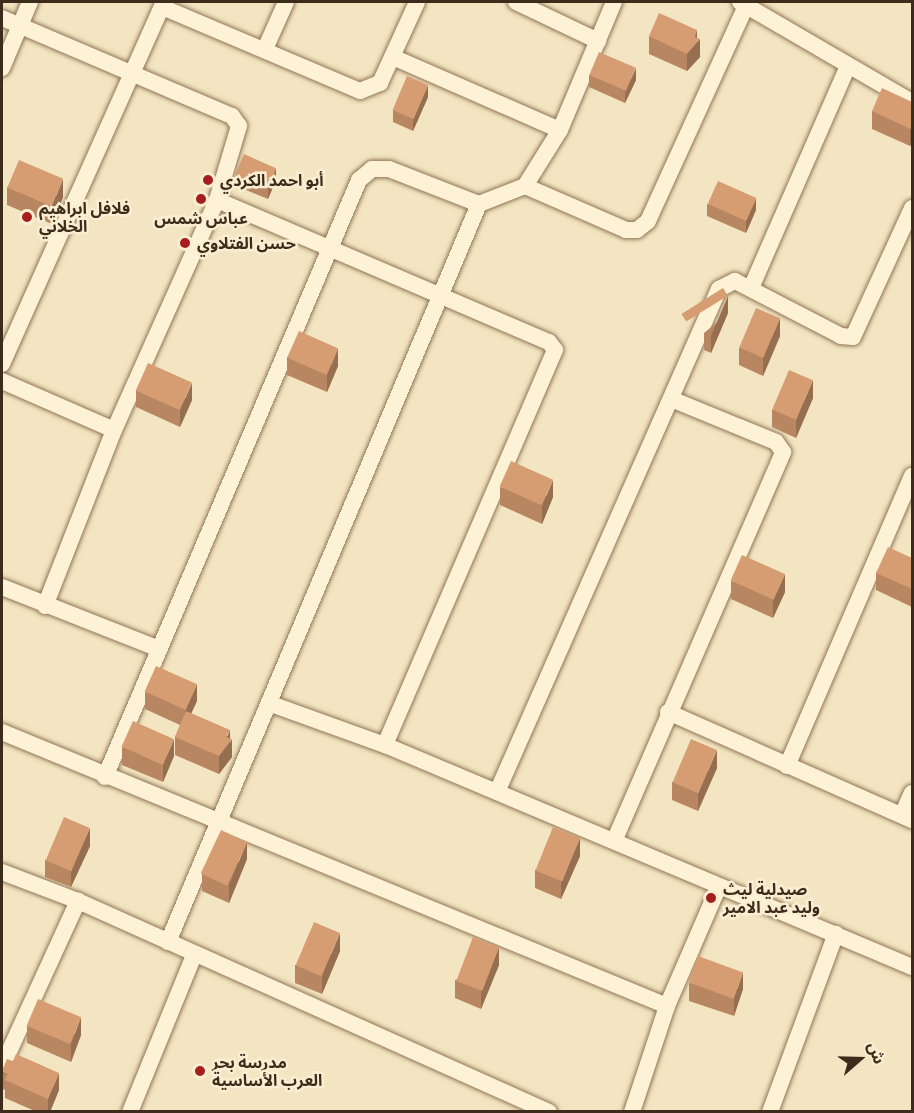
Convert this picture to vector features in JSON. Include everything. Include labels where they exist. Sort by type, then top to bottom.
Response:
[{"type":"street","points":[[2,68],[30,2]]},
{"type":"street","points":[[265,49],[286,2]]},
{"type":"street","points":[[2,364],[134,75],[163,4],[360,91],[380,83],[395,58],[417,2]]},
{"type":"street","points":[[516,2],[598,41]]},
{"type":"street","points":[[105,777],[359,180],[372,169],[389,170],[478,204],[525,186],[560,130],[614,2]]},
{"type":"street","points":[[525,186],[626,230],[637,230],[648,221],[745,3],[912,102]]},
{"type":"street","points":[[2,18],[231,116],[239,126],[217,200],[114,430],[45,606]]},
{"type":"street","points":[[395,58],[560,130]]},
{"type":"street","points":[[751,288],[849,66]]},
{"type":"street","points":[[217,200],[439,297],[549,342],[554,360],[385,745]]},
{"type":"street","points":[[168,942],[216,819],[271,704],[478,204]]},
{"type":"street","points":[[497,792],[719,290],[735,281],[841,336],[853,337],[912,208]]},
{"type":"street","points":[[2,381],[114,430]]},
{"type":"street","points":[[615,839],[668,712],[783,452],[776,442],[671,399]]},
{"type":"street","points":[[787,766],[912,476]]},
{"type":"street","points":[[2,587],[159,650]]},
{"type":"street","points":[[271,704],[385,745],[615,839],[718,888],[836,934],[912,967]]},
{"type":"street","points":[[668,712],[907,818],[912,793]]},
{"type":"street","points":[[2,732],[105,777],[216,819],[667,1006]]},
{"type":"street","points":[[2,872],[78,901],[194,955],[549,1112]]},
{"type":"street","points":[[632,1112],[667,1006],[718,888]]},
{"type":"street","points":[[2,1067],[78,901]]},
{"type":"street","points":[[770,1112],[836,934]]},
{"type":"street","points":[[130,1112],[194,955]]},
{"type":"building","points":[[659,13],[697,30],[695,37],[700,39],[687,54],[649,36]]},
{"type":"building","points":[[599,52],[636,68],[626,91],[589,75]]},
{"type":"building","points":[[407,76],[428,85],[414,119],[393,110]]},
{"type":"building","points":[[882,88],[912,102],[910,129],[872,111]]},
{"type":"building","points":[[244,154],[276,168],[267,188],[235,174]]},
{"type":"building","points":[[19,160],[63,179],[51,206],[7,188]]},
{"type":"building","points":[[718,181],[756,198],[746,221],[708,204]]},
{"type":"building","points":[[723,288],[728,296],[686,322],[681,314]]},
{"type":"building","points":[[756,308],[780,318],[763,358],[739,348]]},
{"type":"building","points":[[299,331],[338,348],[326,375],[287,357]]},
{"type":"building","points":[[148,363],[192,383],[180,410],[136,390]]},
{"type":"building","points":[[789,370],[813,380],[796,420],[772,410]]},
{"type":"building","points":[[511,461],[553,480],[542,505],[500,487]]},
{"type":"building","points":[[888,547],[912,558],[912,589],[876,573]]},
{"type":"building","points":[[742,555],[785,574],[774,600],[731,581]]},
{"type":"building","points":[[156,666],[197,684],[186,710],[145,692]]},
{"type":"building","points":[[186,711],[230,730],[226,737],[232,739],[219,756],[175,737]]},
{"type":"building","points":[[133,721],[174,739],[163,765],[122,747]]},
{"type":"building","points":[[691,739],[717,750],[698,793],[673,782]]},
{"type":"building","points":[[64,817],[90,828],[71,871],[46,860]]},
{"type":"building","points":[[553,827],[580,838],[562,881],[535,871]]},
{"type":"building","points":[[221,830],[247,842],[227,886],[201,874]]},
{"type":"building","points":[[314,922],[340,933],[321,976],[296,965]]},
{"type":"building","points":[[473,937],[499,947],[482,991],[456,981]]},
{"type":"building","points":[[698,956],[743,972],[734,999],[688,982]]},
{"type":"building","points":[[38,999],[81,1017],[70,1044],[27,1026]]},
{"type":"building","points":[[16,1054],[59,1073],[48,1099],[5,1080],[8,1073],[2,1071],[7,1059],[13,1061]]},
{"type":"place","name":"أبو احمد الكردي","points":[[208,180]]},
{"type":"place","name":"عباس شمس","points":[[201,199]]},
{"type":"place","name":"فلافل ابراهيم الخلاني","points":[[27,217]]},
{"type":"place","name":"حسن الفتلاوي","points":[[185,243]]},
{"type":"place","name":"صيدلية ليث وليد عبد الامير","points":[[711,898]]},
{"type":"place","name":"مدرسة بحر العرب الأساسية","points":[[200,1071]]}]
